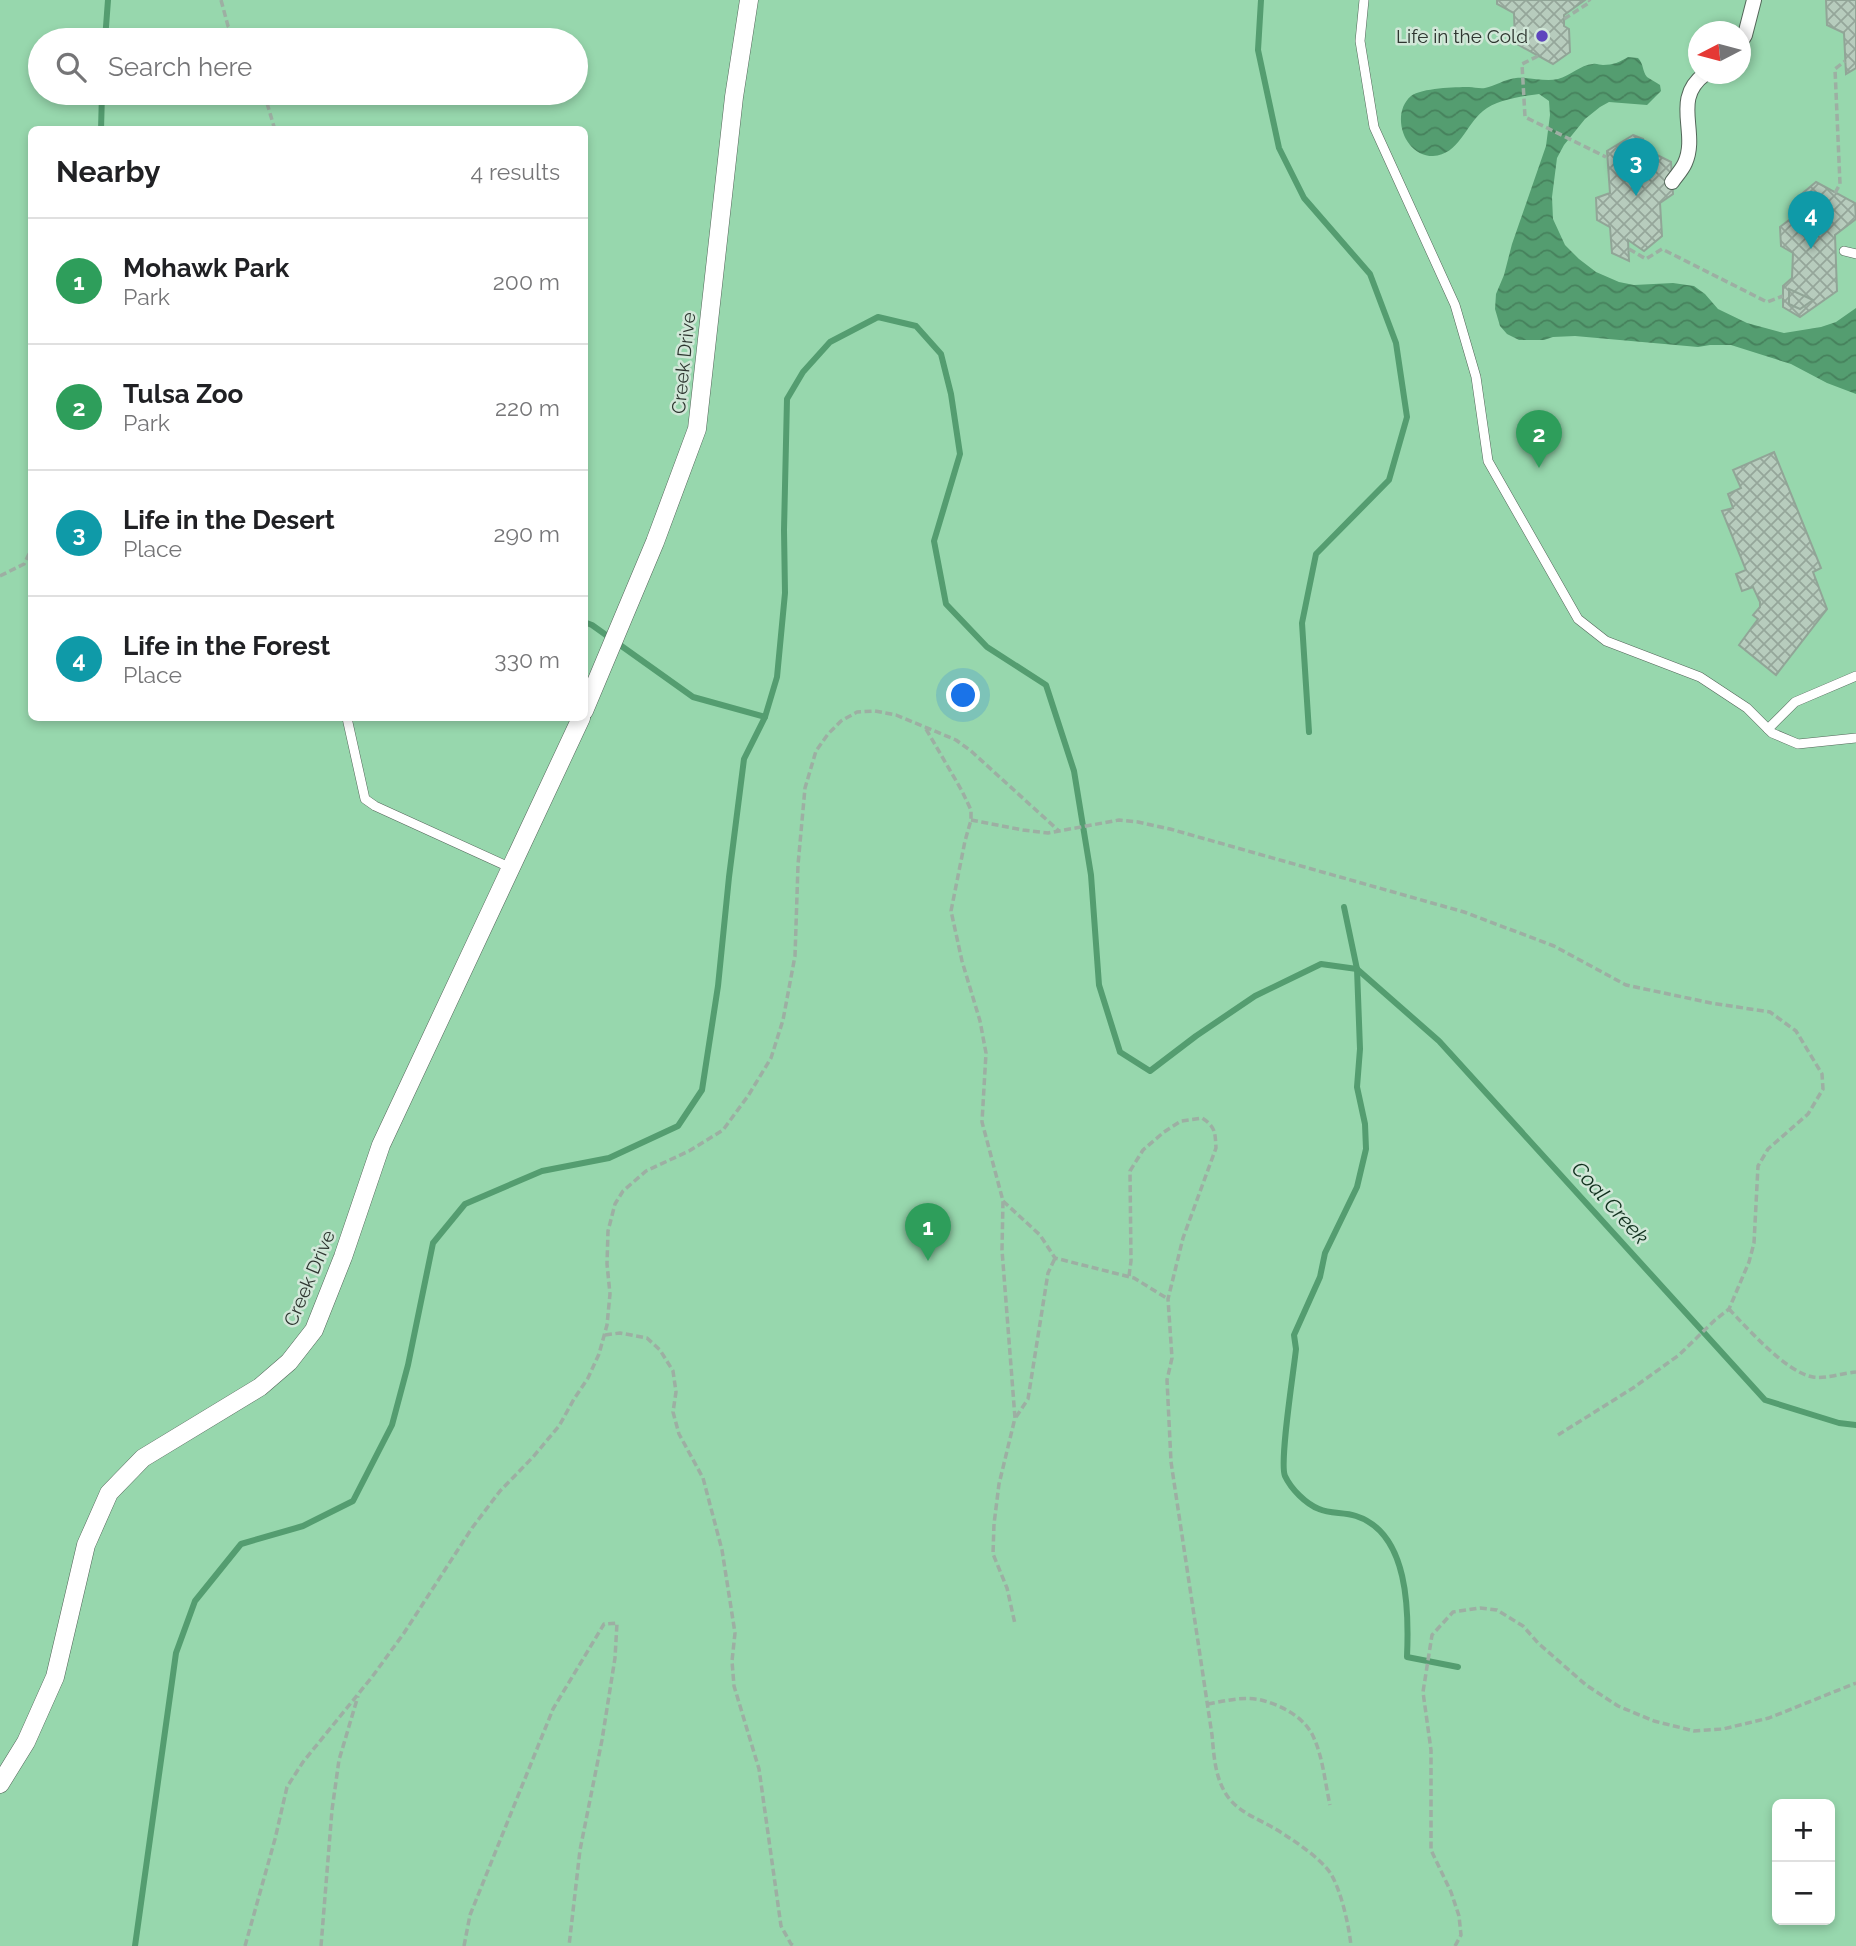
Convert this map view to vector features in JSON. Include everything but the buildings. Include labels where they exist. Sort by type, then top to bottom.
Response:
[{"type":"street","name":"Creek Drive","points":[[588,702],[655,542],[697,429],[734,97],[748,0]]},
{"type":"street","points":[[1749,21],[1754,0]]},
{"type":"street","points":[[1672,182],[1686,162],[1689,140],[1688,98],[1694,84]]},
{"type":"street","name":"Creek Drive","points":[[0,1783],[26,1742],[55,1677],[86,1545],[109,1493],[143,1458],[260,1387],[289,1362],[314,1330],[343,1257],[381,1145],[580,721]]},
{"type":"lane","points":[[1364,0],[1360,41],[1374,127],[1455,305],[1476,377],[1488,461],[1578,619],[1606,641],[1700,677],[1747,708],[1772,733],[1798,744],[1856,738]]},
{"type":"lane","points":[[1843,251],[1856,254]]},
{"type":"lane","points":[[1768,729],[1795,702],[1856,676]]},
{"type":"lane","points":[[347,721],[365,799],[511,869]]},
{"type":"path","points":[[221,0],[229,28]]},
{"type":"path","points":[[1564,19],[1590,0]]},
{"type":"path","points":[[1538,56],[1522,64],[1525,117],[1606,157]]},
{"type":"path","points":[[1835,193],[1840,184],[1835,69],[1845,61]]},
{"type":"path","points":[[268,105],[274,126]]},
{"type":"path","points":[[1629,249],[1646,259],[1662,249],[1767,302],[1783,296]]},
{"type":"path","points":[[0,576],[24,564],[28,556]]},
{"type":"path","points":[[245,1946],[287,1787],[303,1762],[404,1633],[500,1491],[558,1426],[588,1378],[599,1354],[607,1325],[610,1294],[608,1231],[615,1205],[624,1191],[646,1171],[689,1151],[723,1130],[771,1058],[783,1020],[795,956],[805,788],[816,751],[828,734],[841,721],[857,712],[875,710],[896,715],[956,740],[1059,831]]},
{"type":"path","points":[[925,727],[971,810],[951,911],[962,961],[981,1021],[986,1052],[982,1122],[1003,1201],[1002,1250],[1014,1418],[999,1484],[993,1554],[1007,1588],[1015,1624]]},
{"type":"path","points":[[971,820],[1048,832],[1119,820],[1170,829],[1464,912],[1553,946],[1626,985],[1770,1012],[1796,1031],[1822,1073],[1823,1089],[1808,1114],[1768,1149],[1758,1166],[1754,1244],[1729,1309],[1679,1355],[1558,1436]]},
{"type":"path","points":[[1129,1276],[1130,1171],[1143,1150],[1164,1132],[1181,1122],[1202,1118],[1211,1123],[1216,1148],[1183,1238],[1168,1299],[1172,1358],[1167,1380],[1171,1462],[1216,1771],[1227,1796],[1240,1810],[1273,1827],[1312,1855],[1330,1873],[1345,1911],[1351,1946]]},
{"type":"path","points":[[1003,1201],[1040,1235],[1055,1258],[1129,1276],[1168,1299]]},
{"type":"path","points":[[1014,1418],[1028,1399],[1048,1273],[1055,1258]]},
{"type":"path","points":[[1729,1309],[1776,1355],[1801,1373],[1815,1377],[1856,1372]]},
{"type":"path","points":[[604,1335],[620,1333],[647,1338],[660,1350],[673,1371],[677,1392],[673,1412],[679,1434],[703,1478],[722,1550],[735,1633],[732,1661],[734,1686],[759,1769],[781,1926],[794,1946]]},
{"type":"path","points":[[1455,1946],[1461,1935],[1459,1916],[1431,1850],[1431,1750],[1423,1692],[1432,1635],[1454,1612],[1480,1608],[1497,1610],[1522,1626],[1586,1685],[1618,1706],[1654,1721],[1694,1731],[1723,1729],[1769,1718],[1856,1683]]},
{"type":"path","points":[[464,1946],[470,1914],[554,1709],[604,1624],[617,1623],[615,1658],[602,1740],[580,1850],[569,1946]]},
{"type":"path","points":[[321,1946],[332,1810],[339,1760],[358,1695]]},
{"type":"path","points":[[1208,1704],[1260,1700],[1299,1717],[1313,1735],[1330,1805]]},
{"type":"shaded area","points":[[0,0],[1856,0],[1856,1946],[0,1946]]},
{"type":"water","points":[[1628,57],[1638,58],[1647,77],[1660,85],[1661,91],[1647,105],[1609,102],[1600,107],[1585,119],[1564,145],[1557,158],[1552,197],[1553,219],[1565,245],[1596,272],[1619,282],[1634,285],[1673,283],[1694,286],[1718,309],[1747,323],[1784,333],[1836,322],[1856,308],[1856,394],[1827,383],[1791,364],[1731,345],[1698,347],[1575,336],[1519,340],[1507,334],[1500,326],[1495,309],[1496,294],[1546,146],[1549,101],[1539,94],[1495,104],[1477,117],[1456,145],[1433,156],[1414,149],[1403,133],[1401,123],[1405,104],[1411,96],[1423,91],[1456,87],[1485,88],[1516,78],[1558,79],[1588,65],[1610,64]]},
{"type":"waterway","points":[[106,28],[108,0]]},
{"type":"waterway","points":[[1261,0],[1258,50],[1279,148],[1304,198],[1370,274],[1396,343],[1407,417],[1389,480],[1316,554],[1302,623],[1309,732]]},
{"type":"waterway","points":[[101,126],[102,105]]},
{"type":"waterway","points":[[135,1946],[176,1653],[195,1601],[241,1544],[303,1526],[353,1501],[392,1425],[408,1365],[433,1243],[465,1204],[542,1171],[609,1158],[678,1126],[702,1090],[718,986],[744,759],[765,717],[777,677],[785,593],[787,399],[803,372],[830,342],[878,317],[916,326],[941,354],[951,394],[960,454],[934,541],[946,604],[987,647],[1046,685],[1074,771],[1091,875],[1099,985],[1120,1052],[1150,1071],[1255,996],[1321,964],[1357,969]]},
{"type":"waterway","points":[[588,624],[693,697],[765,717]]},
{"type":"waterway","points":[[1344,907],[1357,969],[1360,1049],[1357,1087],[1365,1124],[1366,1149],[1357,1187],[1325,1253],[1320,1277],[1294,1335],[1296,1349],[1285,1435],[1285,1476],[1299,1496],[1309,1504],[1323,1511],[1356,1516],[1373,1525],[1387,1539],[1396,1556],[1406,1597],[1407,1657],[1458,1667]]},
{"type":"waterway","name":"Coal Creek","points":[[1357,969],[1439,1041],[1765,1400],[1839,1423],[1856,1425]]},
{"type":"place","name":"Life in the Cold","points":[[1542,36]]},
{"type":"place","name":"Life in the Desert","points":[[1636,196]]},
{"type":"place","name":"Life in the Forest","points":[[1811,249]]},
{"type":"place","name":"Tulsa Zoo","points":[[1539,468]]},
{"type":"place","name":"Mohawk Park","points":[[928,1261]]}]
